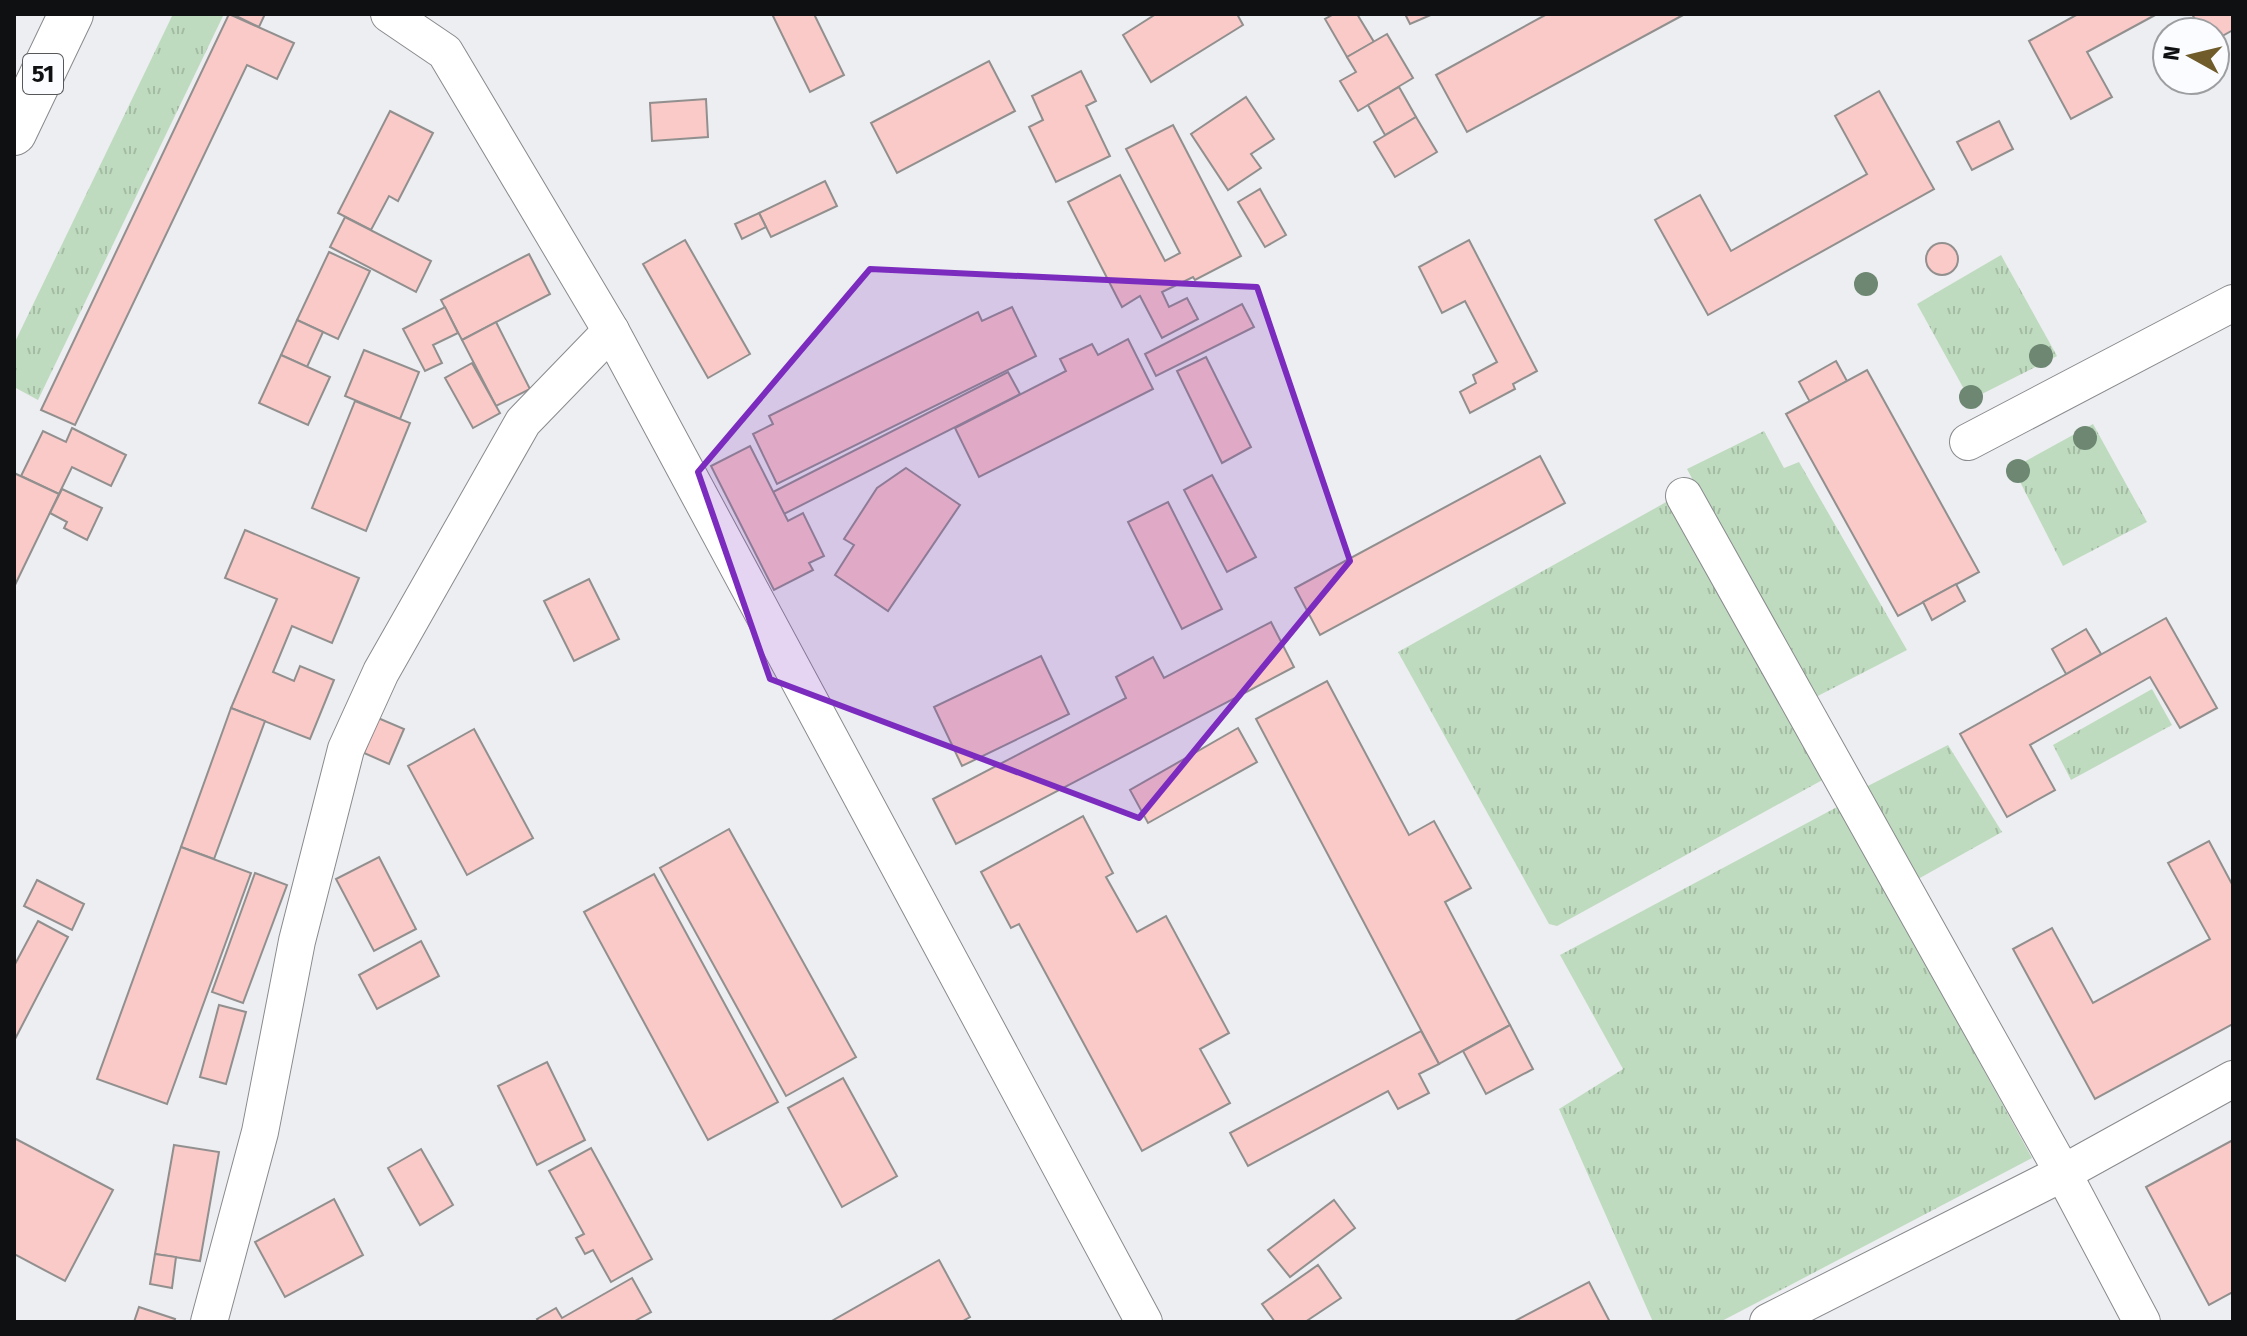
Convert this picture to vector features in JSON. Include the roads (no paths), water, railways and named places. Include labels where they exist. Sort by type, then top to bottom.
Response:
[{"type":"main road","name":"51","points":[[14,133],[71,14]]},
{"type":"street","points":[[389,14],[445,52],[611,331],[1144,1322]]},
{"type":"street","points":[[1968,442],[2233,303]]},
{"type":"street","points":[[209,1322],[260,1132],[297,941],[346,749],[381,672],[523,422],[611,331]]},
{"type":"street","points":[[1684,496],[2063,1173],[2142,1322]]},
{"type":"street","points":[[1768,1322],[2063,1173],[2233,1079]]}]
